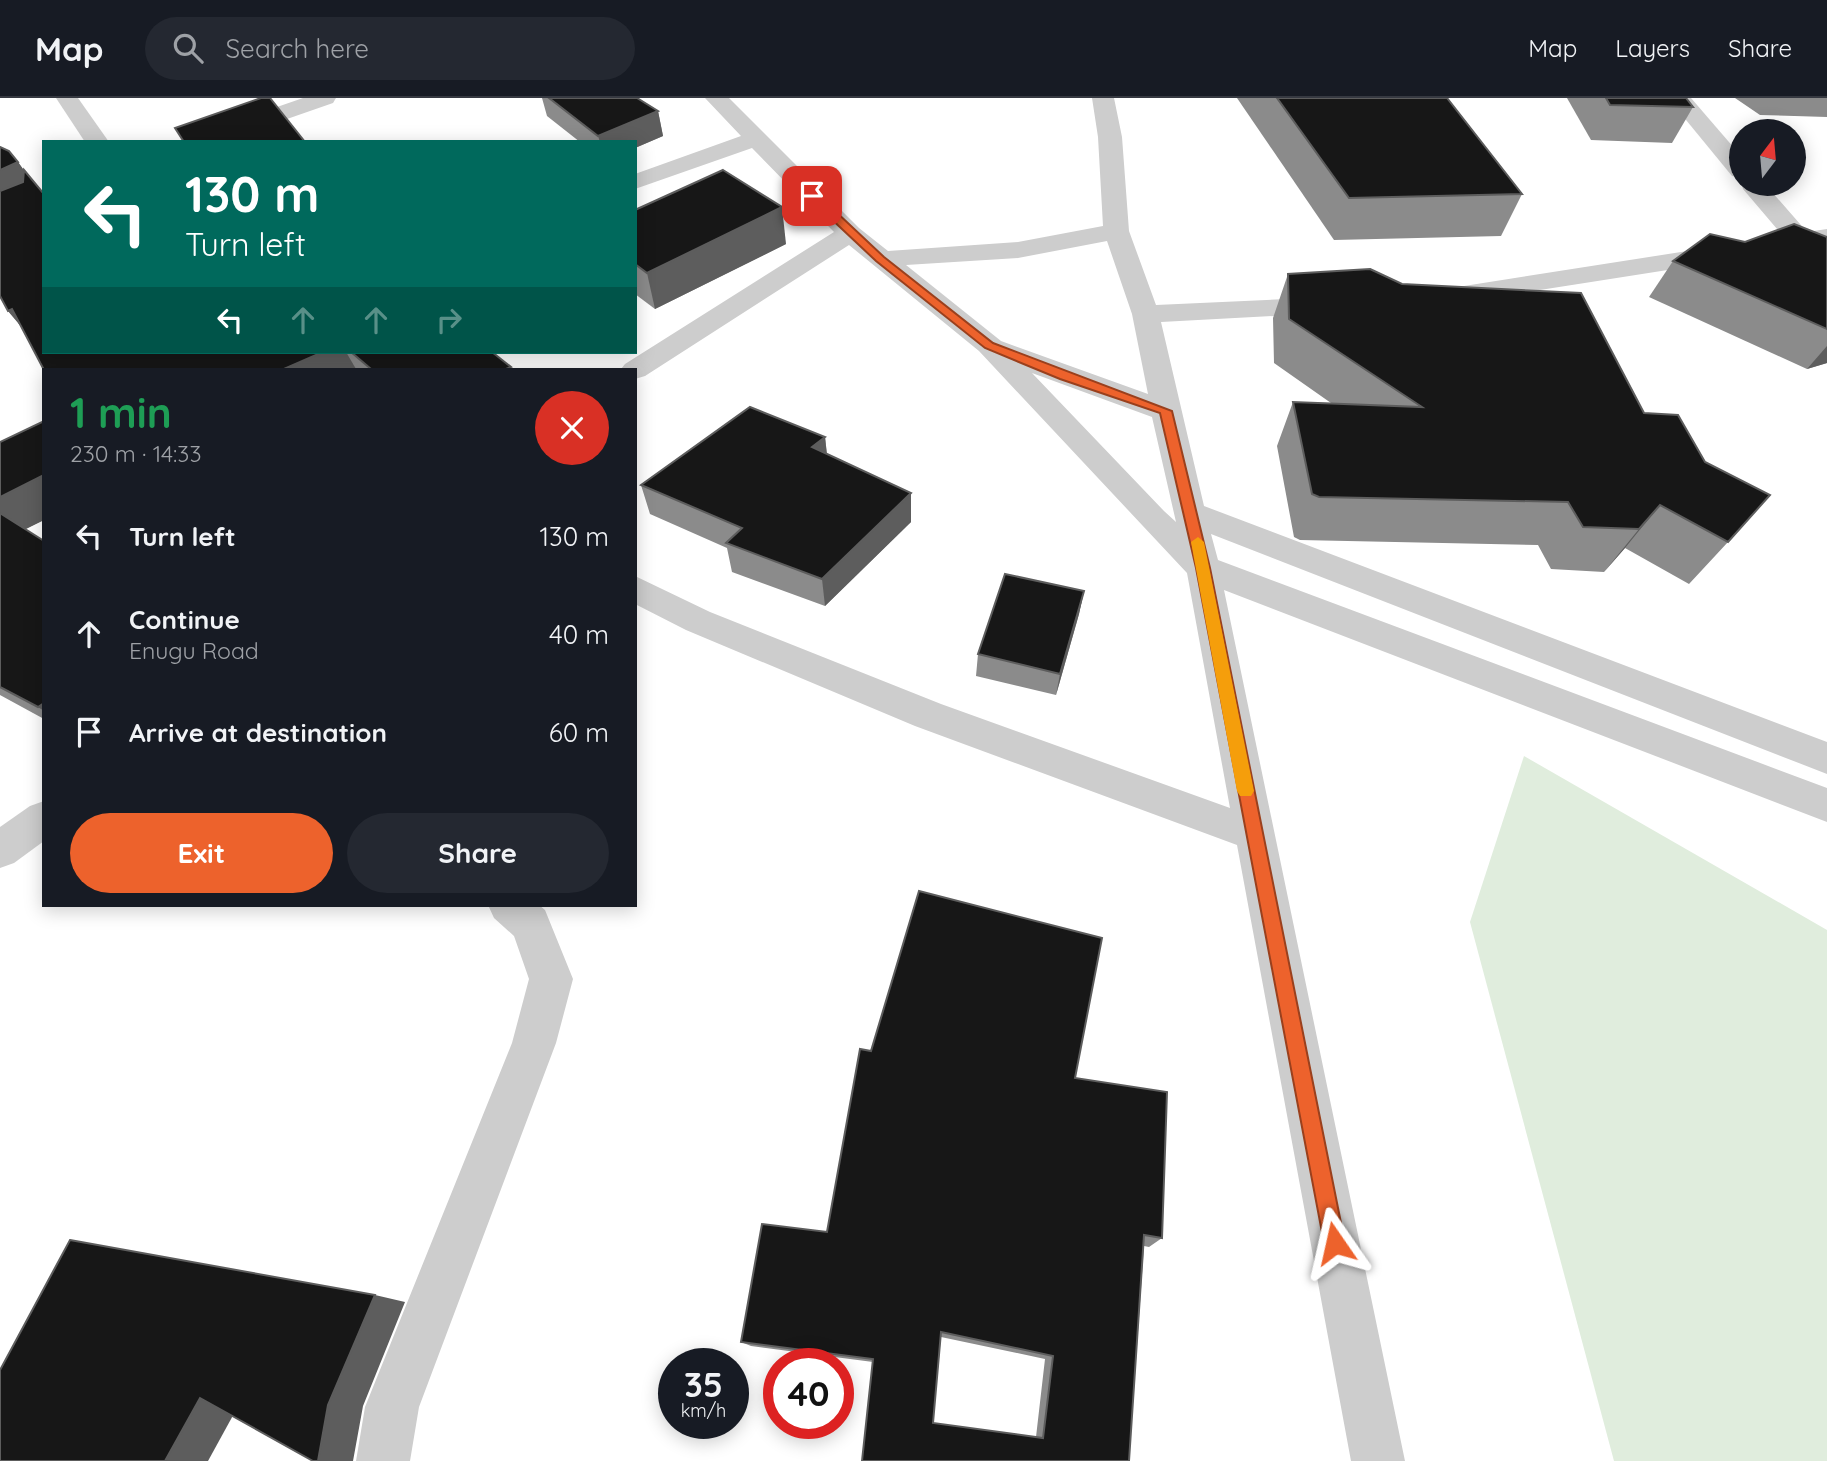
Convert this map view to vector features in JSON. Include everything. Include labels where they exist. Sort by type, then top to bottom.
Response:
[{"type":"street","points":[[67,98],[96,140]]},
{"type":"street","points":[[204,140],[326,98]]},
{"type":"street","points":[[716,98],[850,233],[989,345],[1153,519],[1203,568],[1827,805]]},
{"type":"street","points":[[1103,98],[1110,136],[1116,231],[1146,314],[1166,411],[1192,514],[1378,1461]]},
{"type":"street","points":[[1679,98],[1729,157]]},
{"type":"street","points":[[637,181],[755,139]]},
{"type":"street","points":[[1766,196],[1814,239]]},
{"type":"street","points":[[880,259],[1018,250],[1116,231]]},
{"type":"street","points":[[637,369],[850,233]]},
{"type":"street","points":[[1418,300],[1814,239]]},
{"type":"street","points":[[1146,314],[1355,303]]},
{"type":"street","points":[[989,345],[1065,376],[1166,411]]},
{"type":"street","points":[[1192,514],[1827,758]]},
{"type":"street","points":[[637,590],[698,621],[928,715],[1254,834]]},
{"type":"street","points":[[0,849],[42,819]]},
{"type":"street","points":[[383,1461],[392,1407],[534,1043],[551,979],[530,924],[511,907]]},
{"type":"green space","points":[[1524,756],[1827,930],[1827,1461],[1614,1461],[1470,922]]},
{"type":"building","points":[[261,98],[270,98],[303,140],[183,140],[175,128]]},
{"type":"building","points":[[549,98],[637,98],[658,111],[598,136]]},
{"type":"building","points":[[1277,98],[1447,98],[1522,194],[1349,198]]},
{"type":"building","points":[[1606,98],[1686,98],[1693,107],[1610,105]]},
{"type":"building","points":[[0,147],[9,151],[18,162],[0,170]]},
{"type":"building","points":[[24,170],[42,192],[42,354],[318,354],[286,368],[43,368],[12,309],[8,311],[0,296],[0,191],[23,182]]},
{"type":"building","points":[[723,170],[782,207],[647,273],[637,266],[637,209]]},
{"type":"building","points":[[1794,224],[1827,237],[1827,329],[1673,261],[1710,234],[1745,242]]},
{"type":"building","points":[[1370,269],[1402,284],[1581,293],[1644,413],[1678,415],[1705,462],[1770,495],[1728,542],[1660,505],[1639,529],[1583,527],[1568,502],[1319,497],[1312,494],[1293,402],[1422,407],[1289,319],[1288,274]]},
{"type":"building","points":[[353,354],[495,354],[511,367],[508,368],[370,368]]},
{"type":"building","points":[[750,407],[825,437],[812,447],[911,493],[822,579],[726,543],[742,528],[641,485]]},
{"type":"building","points":[[42,422],[42,476],[0,497],[0,442]]},
{"type":"building","points":[[0,513],[42,540],[42,704],[38,707],[0,687]]},
{"type":"building","points":[[1005,574],[1084,591],[1060,674],[978,654]]},
{"type":"building","points":[[919,891],[1102,938],[1075,1078],[1167,1092],[1162,1238],[1144,1235],[1129,1461],[862,1461],[873,1359],[854,1357],[854,1348],[788,1348],[741,1342],[762,1224],[827,1232],[860,1049],[871,1051]],"holes":[[[941,1332],[1053,1356],[1043,1438],[933,1423]]]},
{"type":"building","points":[[70,1240],[375,1295],[328,1405],[318,1461],[313,1461],[200,1398],[165,1461],[0,1461],[0,1370]]},
{"type":"slow traffic","points":[[1198,542],[1245,791]]},
{"type":"route","points":[[812,196],[880,259],[989,345],[1065,376],[1166,411],[1203,568],[1335,1243]]}]
